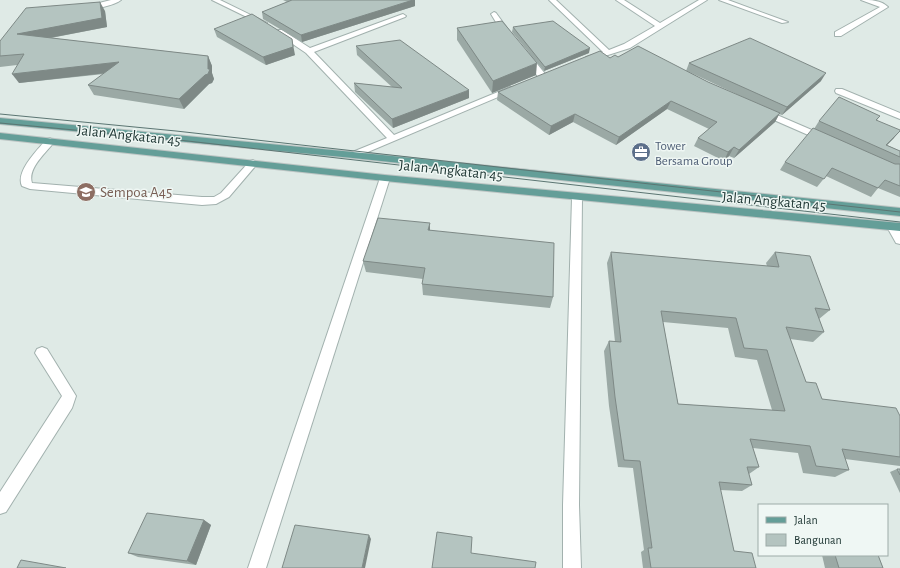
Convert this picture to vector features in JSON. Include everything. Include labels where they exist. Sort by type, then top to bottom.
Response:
[{"type":"main road","name":"Jalan Angkatan 45","points":[[0,121],[353,154],[583,180],[900,212]]},
{"type":"main road","name":"Jalan Angkatan 45","points":[[0,136],[577,198],[896,227]]},
{"type":"street","points":[[78,8],[101,5],[118,0]]},
{"type":"street","points":[[216,0],[259,20],[309,51],[392,138]]},
{"type":"street","points":[[552,0],[606,52]]},
{"type":"street","points":[[619,0],[660,26]]},
{"type":"street","points":[[578,63],[606,52],[631,47],[660,26],[704,0]]},
{"type":"street","points":[[722,0],[784,22]]},
{"type":"street","points":[[838,34],[885,7],[864,0]]},
{"type":"street","points":[[494,14],[543,77]]},
{"type":"street","points":[[309,51],[402,16]]},
{"type":"street","points":[[353,154],[522,86]]},
{"type":"street","points":[[839,91],[900,116]]},
{"type":"street","points":[[758,109],[835,144]]},
{"type":"street","points":[[50,141],[30,168],[26,177],[26,184],[30,186],[202,201],[216,200],[225,195],[253,163]]},
{"type":"street","points":[[257,568],[385,178]]},
{"type":"street","points":[[572,568],[571,497],[577,198]]},
{"type":"street","points":[[896,227],[900,240]]},
{"type":"street","points":[[0,506],[67,403],[69,396],[42,353]]},
{"type":"building","points":[[292,0],[413,0],[301,35],[262,12]]},
{"type":"building","points":[[100,2],[102,18],[17,34],[208,56],[208,69],[210,69],[208,74],[205,75],[179,99],[88,85],[119,62],[12,74],[24,54],[0,56],[0,41],[26,8]]},
{"type":"building","points":[[252,14],[292,39],[293,47],[263,57],[214,29]]},
{"type":"building","points":[[502,21],[537,63],[493,81],[457,28]]},
{"type":"building","points":[[553,21],[590,48],[545,67],[513,27]]},
{"type":"building","points":[[750,38],[826,73],[787,107],[689,63]]},
{"type":"building","points":[[400,40],[469,90],[392,119],[354,83],[402,88],[356,46]]},
{"type":"building","points":[[638,46],[708,82],[780,113],[739,150],[734,147],[728,152],[698,138],[717,122],[671,101],[619,137],[575,114],[551,126],[498,92],[600,51],[610,58],[615,55],[618,57]]},
{"type":"building","points":[[839,97],[880,116],[876,120],[900,130],[886,145],[900,151],[900,157],[819,121]]},
{"type":"building","points":[[813,128],[895,164],[900,164],[900,186],[885,180],[878,188],[832,168],[824,179],[785,162]]},
{"type":"building","points":[[378,218],[430,223],[428,230],[554,243],[553,297],[422,284],[425,268],[363,261]]},
{"type":"building","points":[[611,252],[779,267],[775,252],[810,256],[830,310],[815,308],[824,332],[786,327],[806,382],[816,383],[822,399],[896,408],[900,416],[900,457],[842,449],[849,470],[816,466],[810,446],[750,439],[759,467],[747,467],[752,485],[719,482],[734,551],[752,553],[756,568],[651,568],[648,548],[652,548],[640,461],[624,460],[615,397],[609,341],[621,342]],"holes":[[[661,311],[736,318],[744,348],[767,350],[785,411],[678,404]]]},
{"type":"building","points":[[147,513],[204,520],[187,561],[128,553]]},
{"type":"building","points":[[295,525],[369,535],[362,568],[282,568]]},
{"type":"building","points":[[437,532],[472,537],[471,553],[536,562],[535,568],[432,568]]},
{"type":"building","points":[[835,556],[878,556],[883,568],[839,568]]},
{"type":"building","points":[[21,560],[66,568],[17,568]]},
{"type":"tram line","points":[[0,114],[176,131],[900,212]]},
{"type":"tram line","points":[[0,123],[170,139],[900,222]]},
{"type":"place","name":"Tower Bersama Group","points":[[641,152]]},
{"type":"place","name":"Sempoa A45","points":[[86,192]]}]
